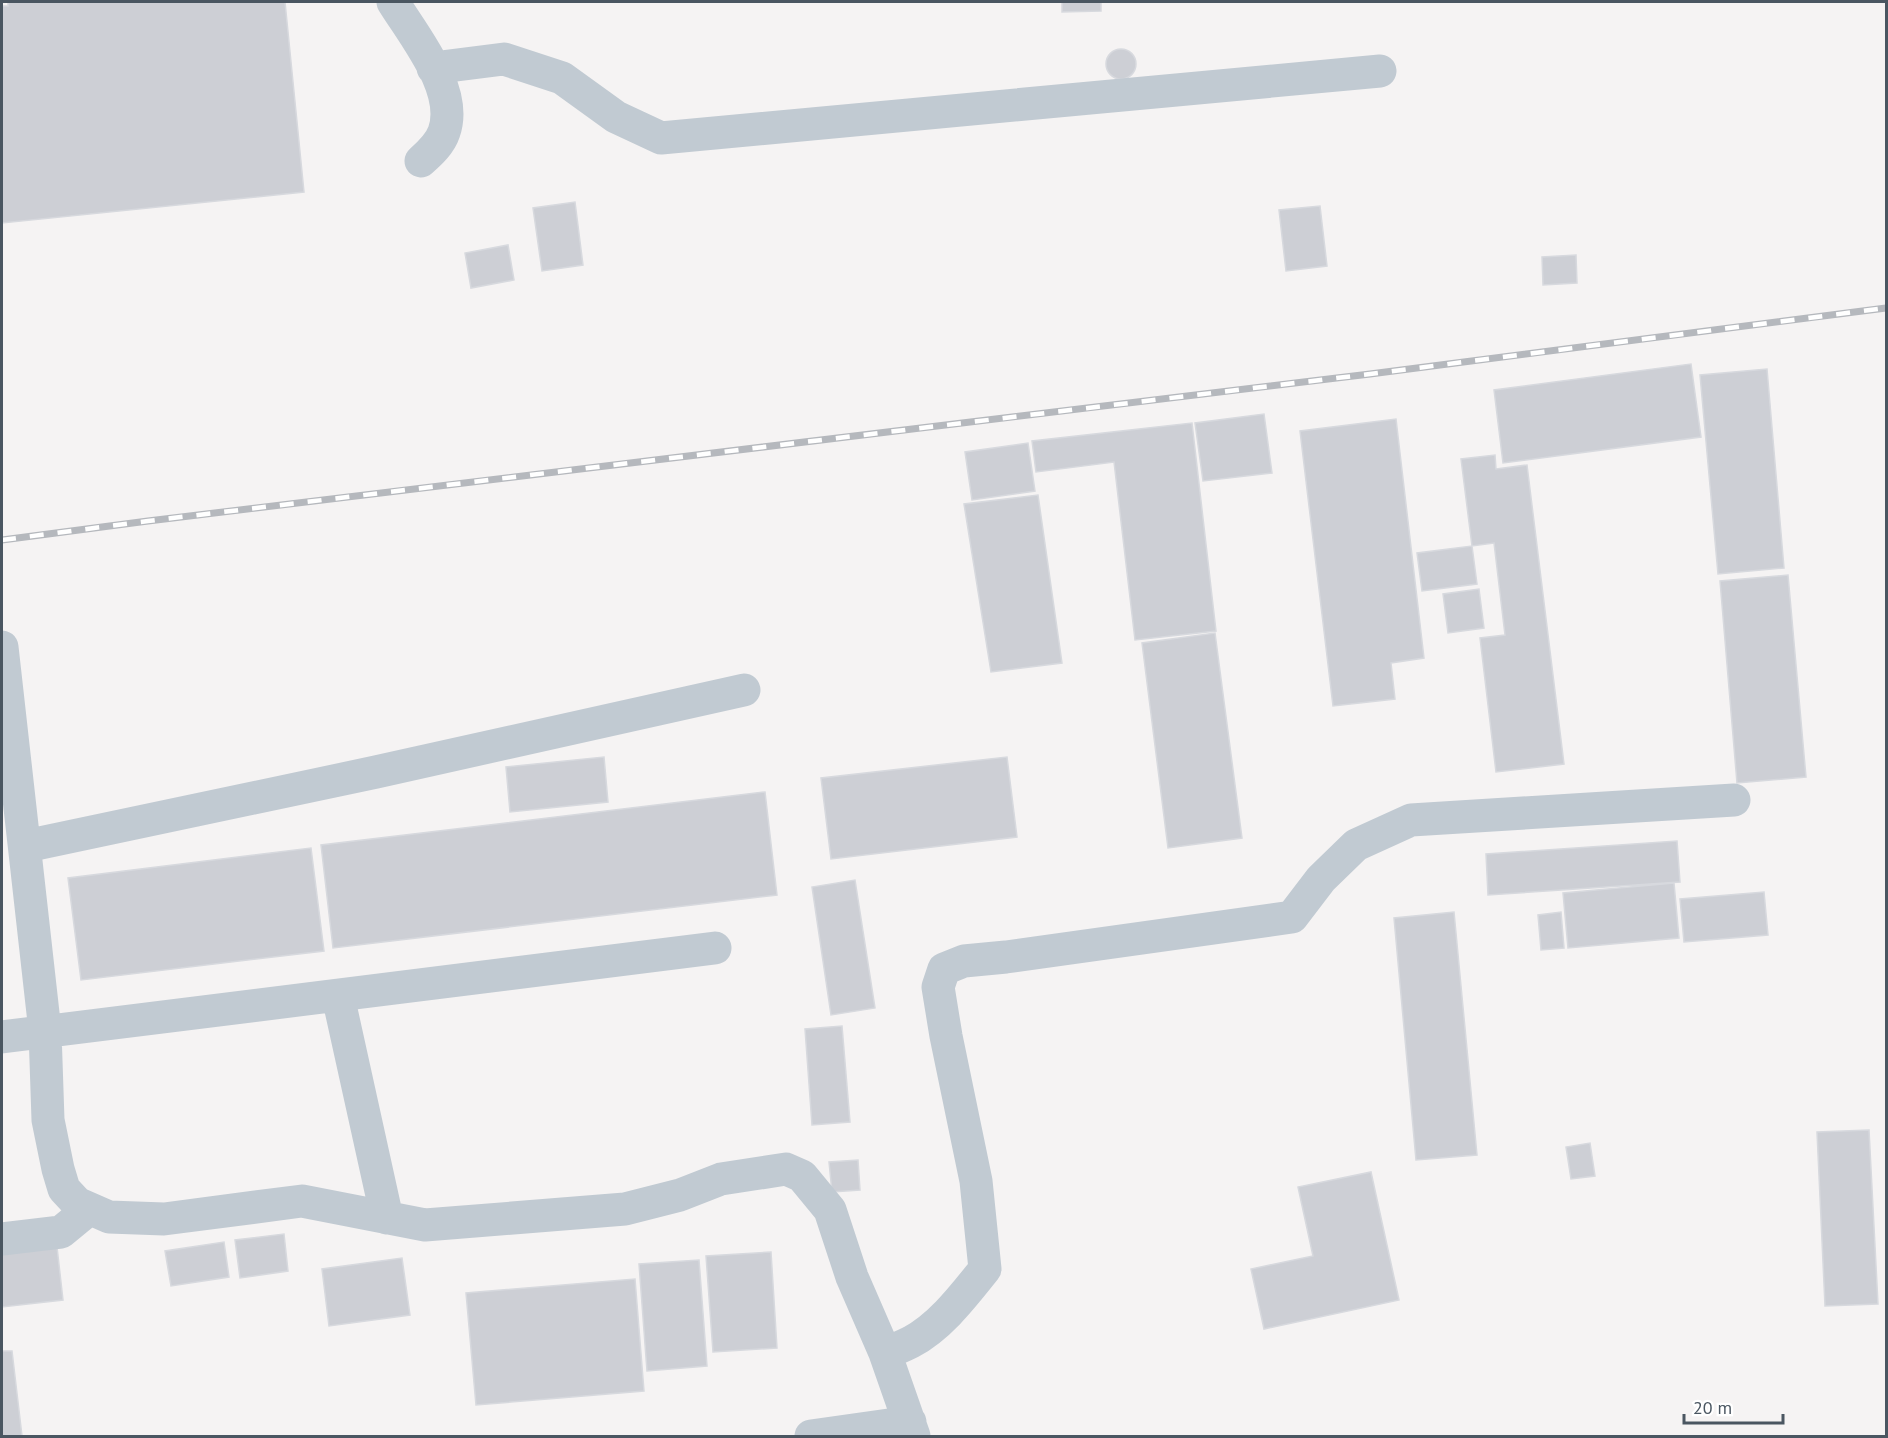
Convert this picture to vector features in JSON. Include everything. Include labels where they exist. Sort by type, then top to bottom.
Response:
[{"type":"street","points":[[393,2],[433,68],[445,95],[447,121],[444,134],[436,147],[421,161]]},
{"type":"street","points":[[433,68],[504,59],[562,78],[616,117],[661,138],[1380,71]]},
{"type":"street","points":[[2,646],[45,1031],[48,1120],[64,1189],[77,1203],[109,1217],[164,1219],[302,1202],[425,1225],[626,1209],[680,1195],[721,1179],[786,1169],[802,1176],[830,1210],[852,1277],[885,1353],[912,1429],[811,1437]]},
{"type":"street","points":[[26,846],[376,772],[744,690]]},
{"type":"street","points":[[885,1353],[913,1341],[939,1321],[960,1300],[985,1269],[976,1180],[938,987],[944,969],[964,961],[1292,917],[1321,879],[1356,844],[1411,820],[1734,800]]},
{"type":"street","points":[[2,1037],[715,948]]},
{"type":"street","points":[[338,996],[387,1218]]},
{"type":"street","points":[[2,1239],[62,1232],[88,1209]]},
{"type":"building","points":[[8,2],[285,2],[304,192],[2,223],[2,6],[8,6]]},
{"type":"building","points":[[1062,2],[1101,2],[1101,11],[1062,12]]},
{"type":"building","points":[[1121,49],[1132,53],[1136,64],[1132,75],[1121,79],[1110,75],[1106,64],[1110,53]]},
{"type":"building","points":[[575,202],[583,265],[542,271],[533,208]]},
{"type":"building","points":[[1320,206],[1327,266],[1286,271],[1279,210]]},
{"type":"building","points":[[508,245],[514,280],[471,288],[465,253]]},
{"type":"building","points":[[1576,255],[1577,283],[1543,285],[1542,257]]},
{"type":"building","points":[[1691,364],[1701,437],[1503,463],[1494,390]]},
{"type":"building","points":[[1767,369],[1784,568],[1718,574],[1700,375]]},
{"type":"building","points":[[1264,414],[1272,473],[1203,481],[1195,423]]},
{"type":"building","points":[[1396,419],[1424,658],[1391,663],[1395,699],[1333,706],[1300,431]]},
{"type":"building","points":[[1192,423],[1216,631],[1135,640],[1114,462],[1036,472],[1032,441]]},
{"type":"building","points":[[1028,443],[1035,491],[972,500],[965,452]]},
{"type":"building","points":[[1495,455],[1496,469],[1527,465],[1564,764],[1496,772],[1480,638],[1505,635],[1494,543],[1472,546],[1461,459]]},
{"type":"building","points":[[1038,495],[1062,663],[991,672],[964,504]]},
{"type":"building","points":[[1472,546],[1477,584],[1422,591],[1417,553]]},
{"type":"building","points":[[1788,575],[1806,777],[1737,783],[1720,581]]},
{"type":"building","points":[[1479,589],[1484,628],[1448,633],[1443,594]]},
{"type":"building","points":[[1215,633],[1242,838],[1168,848],[1142,643]]},
{"type":"building","points":[[604,757],[608,802],[510,812],[506,767]]},
{"type":"building","points":[[1007,757],[1017,837],[831,859],[821,778]]},
{"type":"building","points":[[765,792],[777,895],[333,948],[321,845]]},
{"type":"building","points":[[1677,841],[1680,882],[1488,895],[1486,854]]},
{"type":"building","points":[[311,848],[324,951],[81,980],[68,878]]},
{"type":"building","points":[[855,880],[875,1008],[831,1015],[812,887]]},
{"type":"building","points":[[1674,883],[1679,938],[1568,948],[1563,893]]},
{"type":"building","points":[[1764,892],[1768,935],[1684,942],[1680,899]]},
{"type":"building","points":[[1454,912],[1477,1155],[1416,1160],[1394,918]]},
{"type":"building","points":[[1561,912],[1564,948],[1541,950],[1538,915]]},
{"type":"building","points":[[842,1026],[850,1122],[812,1125],[805,1029]]},
{"type":"building","points":[[1869,1130],[1878,1304],[1825,1306],[1817,1132]]},
{"type":"building","points":[[1590,1143],[1595,1176],[1571,1179],[1566,1147]]},
{"type":"building","points":[[858,1160],[860,1190],[832,1192],[829,1162]]},
{"type":"building","points":[[1371,1172],[1399,1300],[1264,1329],[1251,1269],[1313,1256],[1298,1187]]},
{"type":"building","points":[[284,1234],[288,1271],[240,1278],[235,1240]]},
{"type":"building","points":[[224,1242],[229,1277],[171,1286],[165,1251]]},
{"type":"building","points":[[57,1247],[63,1300],[2,1307],[2,1253]]},
{"type":"building","points":[[771,1252],[777,1348],[713,1352],[706,1256]]},
{"type":"building","points":[[402,1258],[410,1315],[329,1326],[322,1269]]},
{"type":"building","points":[[699,1260],[707,1366],[647,1371],[639,1264]]},
{"type":"building","points":[[635,1279],[644,1391],[476,1405],[466,1293]]},
{"type":"building","points":[[2,1351],[12,1351],[22,1436],[2,1436]]},
{"type":"railway","points":[[2,540],[1370,374],[1886,308]]}]
